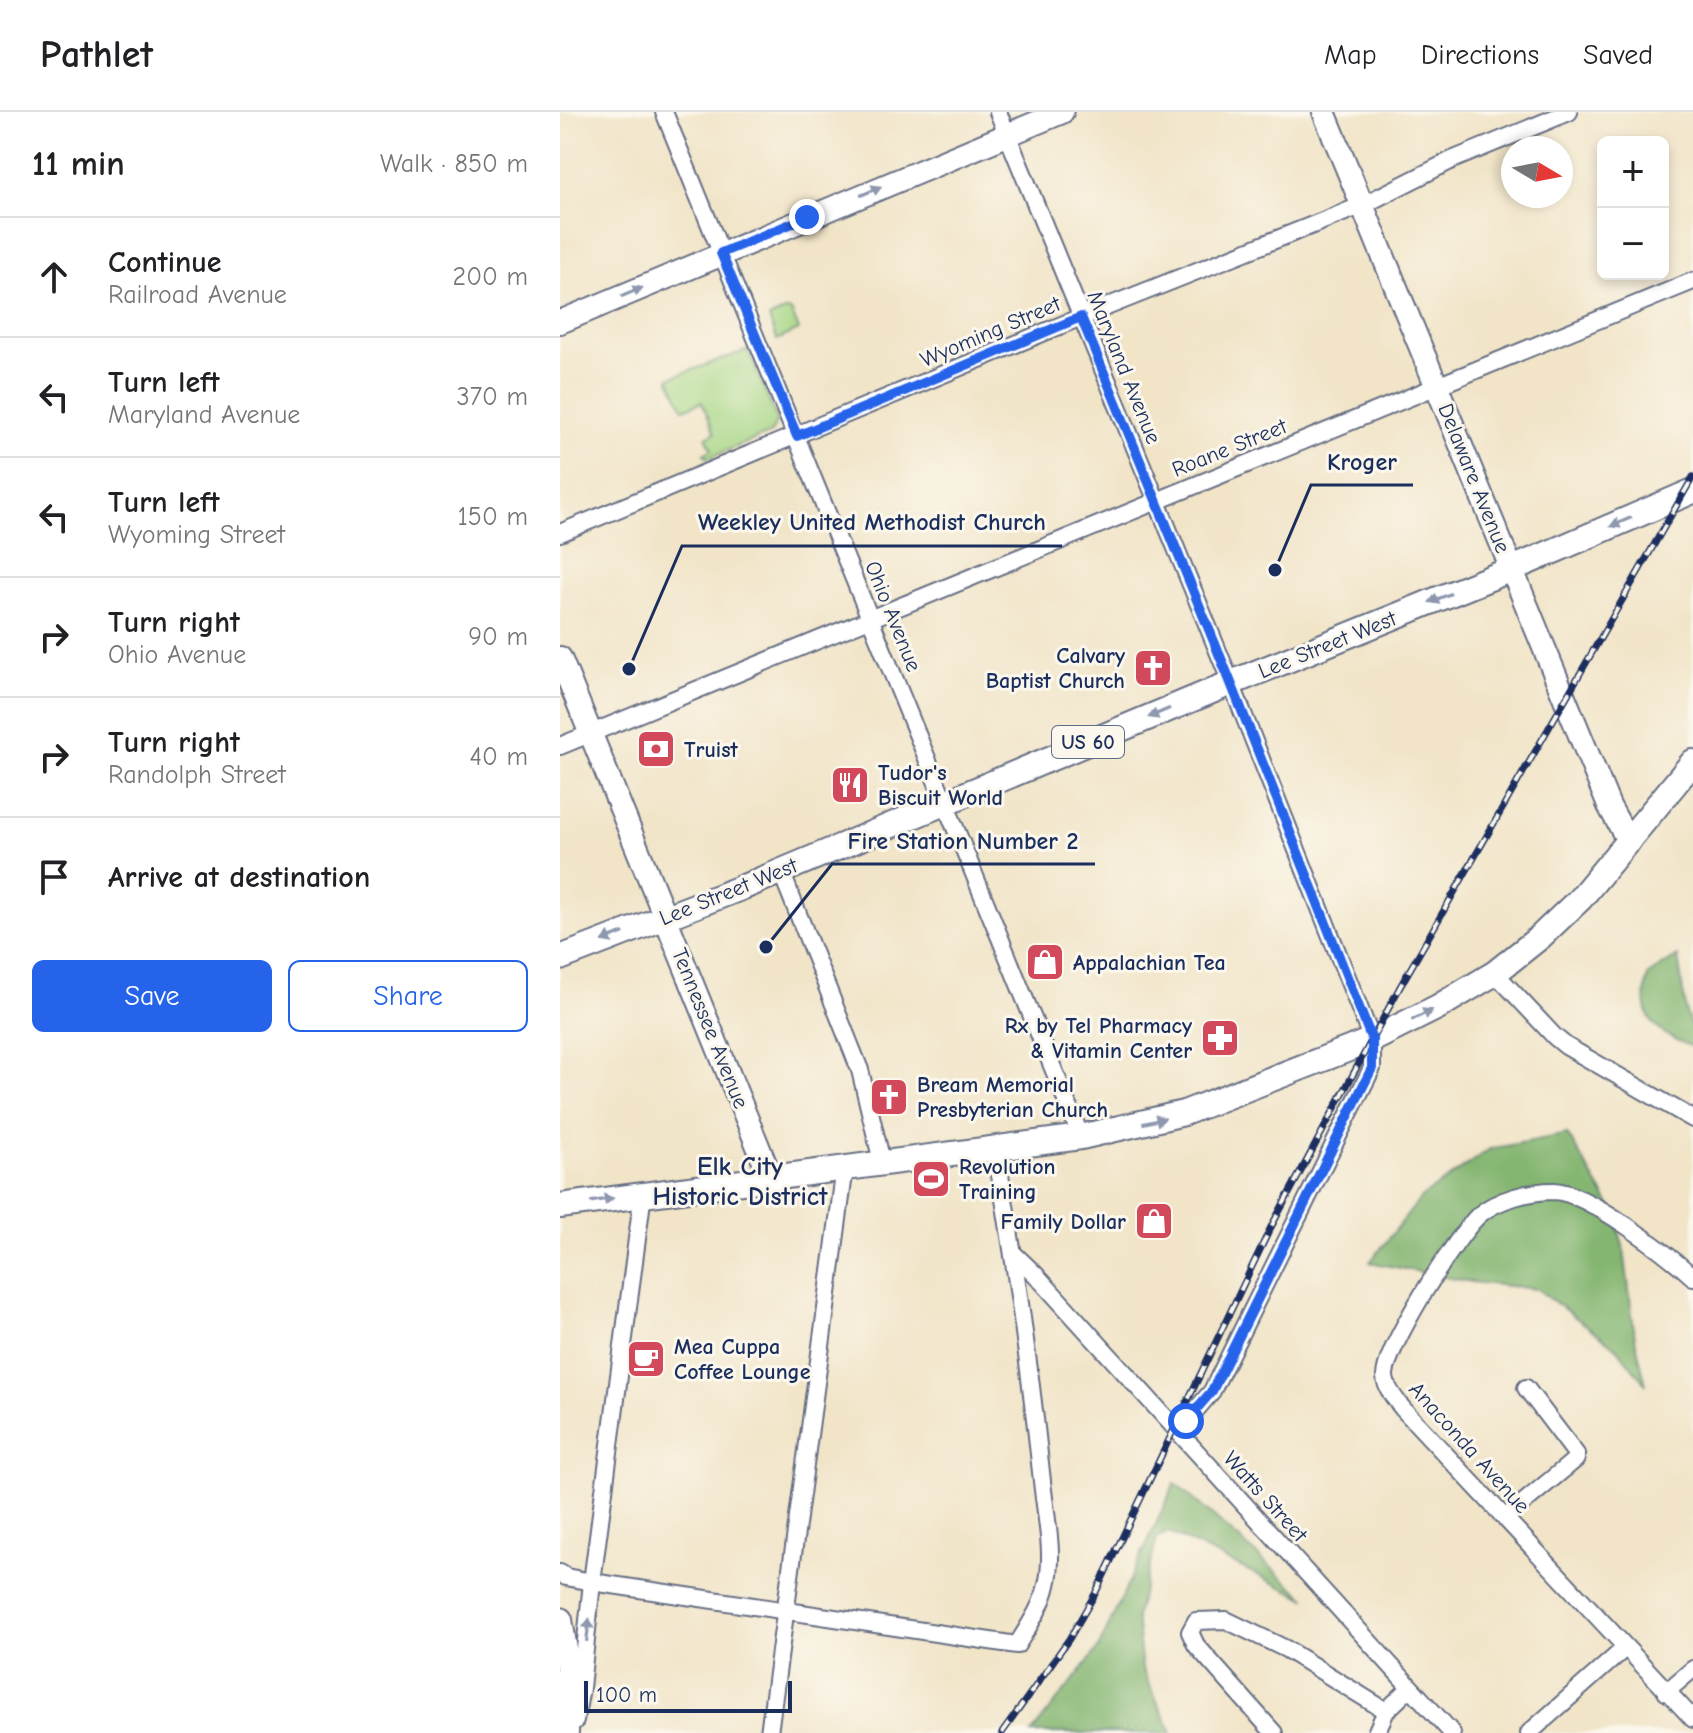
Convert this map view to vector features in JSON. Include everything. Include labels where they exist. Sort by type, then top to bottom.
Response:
[{"type":"main road","points":[[560,322],[1062,112]]},
{"type":"main road","name":"Delaware Avenue","points":[[1324,112],[1609,806],[1629,842]]},
{"type":"main road","name":"Lee Street West","points":[[560,958],[781,871],[1693,491]]},
{"type":"main road","name":"Tennessee Avenue","points":[[560,658],[770,1176]]},
{"type":"main road","points":[[560,1206],[1081,1137],[1184,1113],[1372,1040],[1438,1007],[1495,973],[1540,937],[1580,899],[1693,762]]},
{"type":"main road","points":[[560,1620],[568,1668],[568,1733]]},
{"type":"street","name":"Ohio Avenue","points":[[664,112],[1081,1137]]},
{"type":"street","name":"Maryland Avenue","points":[[998,112],[1231,683],[1372,1040]]},
{"type":"street","name":"Wyoming Street","points":[[560,533],[1081,317],[1363,205],[1452,160],[1569,112]]},
{"type":"street","name":"Roane Street","points":[[560,746],[1693,281]]},
{"type":"street","points":[[781,871],[860,1070],[882,1162]]},
{"type":"street","points":[[1495,973],[1566,1046],[1693,1119]]},
{"type":"street","points":[[1178,1431],[1212,1391],[1372,1068],[1372,1040]]},
{"type":"street","points":[[560,1573],[592,1582],[785,1613],[1017,1645],[1048,1585],[1049,1553],[1034,1402],[1014,1254],[995,1147]]},
{"type":"street","points":[[769,1733],[845,1167]]},
{"type":"street","name":"Anaconda Avenue","points":[[1693,1277],[1660,1247],[1589,1204],[1558,1191],[1530,1193],[1480,1214],[1448,1255],[1395,1344],[1387,1363],[1385,1379],[1390,1393],[1403,1409],[1693,1719]]},
{"type":"street","points":[[568,1733],[574,1722],[582,1685],[592,1582],[643,1193]]},
{"type":"street","name":"Watts Street","points":[[1014,1254],[1452,1733]]},
{"type":"street","points":[[1505,1518],[1576,1459],[1576,1454],[1526,1388]]},
{"type":"street","points":[[1274,1733],[1196,1645],[1190,1632],[1196,1621],[1226,1620],[1286,1649],[1386,1711]]},
{"type":"street","points":[[1529,1733],[1625,1648]]},
{"type":"street","points":[[1666,1692],[1693,1669]]},
{"type":"street","points":[[1376,1733],[1386,1711],[1410,1688]]},
{"type":"green space","points":[[791,311],[799,330],[777,340],[769,318]]},
{"type":"green space","points":[[748,350],[777,420],[771,433],[708,458],[704,454],[712,449],[706,437],[715,433],[702,402],[684,409],[669,378]]},
{"type":"green space","points":[[1678,956],[1686,1013],[1693,1031],[1693,1047],[1659,1030],[1652,1022],[1645,1003],[1648,975]]},
{"type":"green space","points":[[1567,1134],[1614,1212],[1624,1250],[1635,1338],[1646,1385],[1617,1348],[1537,1289],[1471,1282],[1370,1262],[1421,1198],[1490,1149]]},
{"type":"green space","points":[[1175,1483],[1307,1599],[1168,1532],[1157,1539],[1136,1616],[1142,1669],[1172,1733],[1032,1733],[1098,1649]]},
{"type":"railway","points":[[1002,1733],[1069,1639],[1095,1594],[1270,1229],[1401,985],[1693,477]]},
{"type":"place","name":"Kroger","points":[[1275,570]]},
{"type":"place","name":"Calvary Baptist Church","points":[[1153,668]]},
{"type":"place","name":"Weekley United Methodist Church","points":[[629,669]]},
{"type":"place","name":"Truist","points":[[656,749]]},
{"type":"place","name":"Tudor's Biscuit World","points":[[850,785]]},
{"type":"place","name":"Fire Station Number 2","points":[[766,947]]},
{"type":"place","name":"Appalachian Tea","points":[[1045,962]]},
{"type":"place","name":"Rx by Tel Pharmacy & Vitamin Center","points":[[1220,1038]]},
{"type":"place","name":"Bream Memorial Presbyterian Church","points":[[889,1097]]},
{"type":"place","name":"Revolution Training","points":[[931,1179]]},
{"type":"place","name":"Family Dollar","points":[[1154,1221]]},
{"type":"place","name":"Mea Cuppa Coffee Lounge","points":[[646,1359]]},
{"type":"district","name":"Elk City Historic District","points":[[740,1181]]},
{"type":"route","points":[[807,217],[721,253],[797,436],[1081,317],[1231,683],[1372,1040],[1372,1068],[1212,1391],[1186,1421]]}]
